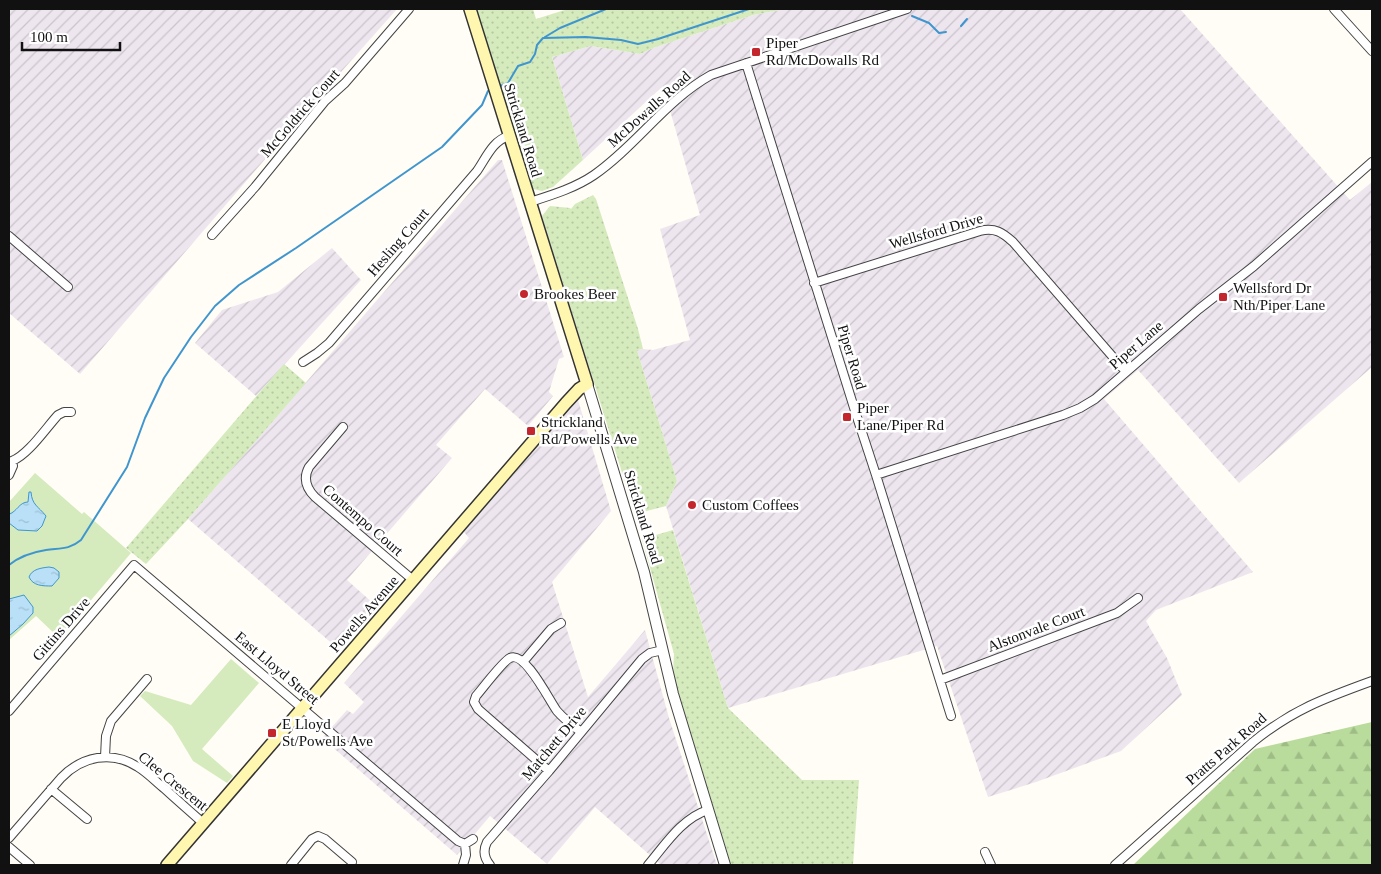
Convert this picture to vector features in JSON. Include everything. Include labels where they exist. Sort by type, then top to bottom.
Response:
[{"type":"main road","name":"Strickland Road","points":[[470,9],[586,384]]},
{"type":"main road","name":"Powells Avenue","points":[[167,865],[569,399],[586,384]]},
{"type":"street","name":"McGoldrick Court","points":[[212,235],[325,101],[344,83],[409,9]]},
{"type":"street","name":"McDowalls Road","points":[[530,202],[586,180],[612,160],[696,84],[719,72],[907,9]]},
{"type":"street","points":[[1334,9],[1372,51]]},
{"type":"street","name":"Piper Road","points":[[746,63],[951,716]]},
{"type":"street","name":"Hesling Court","points":[[302,362],[329,343],[477,171],[494,146],[503,138],[509,136]]},
{"type":"street","name":"Piper Lane","points":[[876,475],[1071,412],[1095,399],[1205,304],[1254,266],[1372,162]]},
{"type":"street","name":"Wellsford Drive","points":[[814,283],[980,230],[993,229],[1000,231],[1013,242],[1126,372]]},
{"type":"street","points":[[9,236],[68,287]]},
{"type":"street","name":"Strickland Road","points":[[586,384],[644,572],[677,708],[725,865]]},
{"type":"street","points":[[9,475],[12,469],[11,458],[18,459],[26,452],[58,415],[64,412],[71,412]]},
{"type":"street","name":"Contempo Court","points":[[343,427],[309,467],[306,476],[308,490],[413,580]]},
{"type":"street","name":"East Lloyd Street","points":[[134,565],[458,841],[465,844]]},
{"type":"street","name":"Gittins Drive","points":[[9,711],[134,565]]},
{"type":"street","name":"Alstonvale Court","points":[[940,680],[1117,613],[1138,598]]},
{"type":"street","points":[[523,662],[552,629],[561,623]]},
{"type":"street","name":"Matchett Drive","points":[[490,865],[484,855],[487,842],[642,659],[650,653],[663,650]]},
{"type":"street","points":[[548,771],[478,709],[474,702],[476,696],[508,659],[514,657],[523,662],[538,679],[558,712],[581,732]]},
{"type":"street","points":[[105,757],[106,736],[111,721],[147,679]]},
{"type":"street","name":"Pratts Park Road","points":[[1115,865],[1269,729],[1290,715],[1314,703],[1372,682]]},
{"type":"street","name":"Clee Crescent","points":[[9,838],[65,774],[79,764],[91,759],[105,757],[124,760],[138,767],[203,823]]},
{"type":"street","points":[[51,789],[87,819]]},
{"type":"street","points":[[648,865],[689,819],[698,813],[708,810]]},
{"type":"street","points":[[291,865],[312,839],[318,836],[325,839],[352,862]]},
{"type":"street","points":[[463,865],[466,855],[465,844],[474,839]]},
{"type":"street","points":[[9,847],[30,865]]},
{"type":"street","points":[[985,852],[991,865]]},
{"type":"shaded area","points":[[9,9],[397,9],[80,374],[9,313]]},
{"type":"shaded area","points":[[786,9],[1180,9],[1350,200],[1372,182],[1372,367],[1239,483],[1138,370],[1104,399],[1253,572],[1156,610],[1146,621],[1167,658],[1182,695],[1121,751],[1036,782],[988,797],[937,646],[728,708],[666,506],[677,481],[637,350],[653,350],[690,340],[660,229],[700,215],[663,86],[583,160],[552,57],[591,46],[640,54],[753,15]]},
{"type":"shaded area","points":[[498,160],[502,160],[564,357],[559,359],[549,392],[553,396],[528,426],[485,389],[436,445],[452,458],[347,580],[374,604],[336,647],[188,519]]},
{"type":"shaded area","points":[[332,248],[361,280],[256,396],[195,343],[222,310],[278,292]]},
{"type":"shaded area","points":[[578,400],[611,511],[552,582],[588,697],[645,630],[669,718],[717,865],[660,865],[595,807],[547,864],[490,816],[457,855],[322,738],[347,710],[353,714],[364,702],[344,683],[469,538],[464,532]]},
{"type":"green space","points":[[474,9],[533,9],[536,19],[568,9],[786,9],[753,15],[640,54],[591,46],[552,57],[583,160],[553,187],[542,191],[533,189],[522,167]]},
{"type":"green space","points":[[593,195],[596,199],[638,329],[643,349],[637,350],[677,481],[666,506],[635,514],[542,216],[550,206],[571,209],[575,204]]},
{"type":"green space","points":[[284,364],[306,383],[188,519],[146,564],[126,548]]},
{"type":"green space","points":[[35,473],[131,553],[59,638],[36,616],[9,640],[9,502]]},
{"type":"green space","points":[[673,530],[728,708],[802,780],[859,780],[853,865],[731,865],[673,675],[674,654],[642,539]]},
{"type":"green space","points":[[231,659],[259,683],[202,749],[233,776],[227,783],[193,761],[172,726],[140,696],[145,691],[191,705]]},
{"type":"green space","points":[[1372,722],[1372,865],[1133,865],[1255,749]]},
{"type":"water","points":[[29,492],[31,492],[34,503],[46,516],[42,526],[37,531],[18,530],[9,523],[9,514],[25,502],[28,502]]},
{"type":"water","points":[[49,567],[59,572],[59,578],[52,586],[39,585],[29,577],[30,574],[40,568]]},
{"type":"water","points":[[24,595],[33,607],[33,613],[9,636],[9,599]]},
{"type":"waterway","points":[[545,37],[560,28],[606,9]]},
{"type":"waterway","points":[[500,86],[508,83],[518,66],[530,62],[535,54],[537,45],[543,38],[586,37],[621,40],[638,44],[749,9]]},
{"type":"waterway","points":[[912,16],[929,23],[939,33],[946,32]]},
{"type":"waterway","points":[[961,26],[967,19]]},
{"type":"waterway","points":[[9,565],[27,555],[68,547],[81,540],[127,467],[145,418],[164,378],[191,337],[215,306],[239,285],[442,147],[482,105],[488,91]]},
{"type":"place","name":"Piper Rd/McDowalls Rd","points":[[756,52]]},
{"type":"place","name":"Brookes Beer","points":[[524,294]]},
{"type":"place","name":"Wellsford Dr Nth/Piper Lane","points":[[1223,297]]},
{"type":"place","name":"Piper Lane/Piper Rd","points":[[847,417]]},
{"type":"place","name":"Strickland Rd/Powells Ave","points":[[531,431]]},
{"type":"place","name":"Custom Coffees","points":[[692,505]]},
{"type":"place","name":"E Lloyd St/Powells Ave","points":[[272,733]]}]
